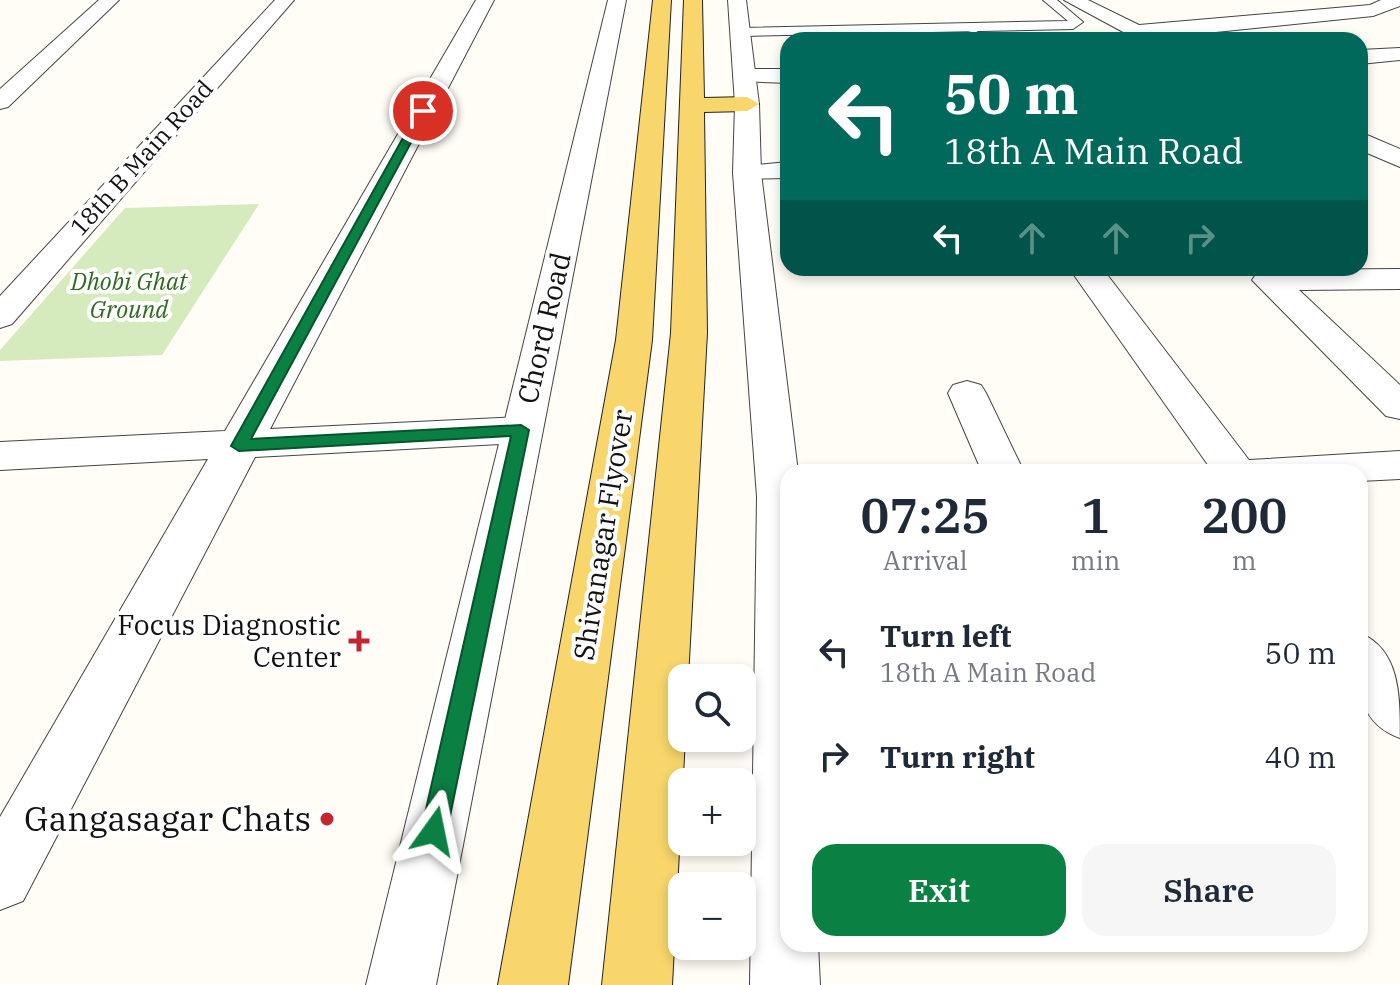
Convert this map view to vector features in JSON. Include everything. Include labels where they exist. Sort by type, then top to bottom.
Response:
[{"type":"main road","points":[[647,0],[641,48],[656,83]]},
{"type":"main road","name":"Shivanagar Flyover","points":[[533,985],[634,340],[662,0]]},
{"type":"main road","points":[[637,985],[689,333],[694,230],[692,105],[696,33],[693,0]]},
{"type":"main road","points":[[692,105],[747,104]]},
{"type":"street","points":[[0,102],[110,0]]},
{"type":"street","name":"18th B Main Road","points":[[0,317],[285,0]]},
{"type":"street","points":[[0,878],[485,0]]},
{"type":"street","name":"Chord Road","points":[[401,985],[617,0]]},
{"type":"street","points":[[737,0],[747,104],[747,173],[780,470]]},
{"type":"street","points":[[1073,0],[1138,32]]},
{"type":"street","points":[[1181,32],[1373,10],[1397,0]]},
{"type":"street","points":[[1368,56],[1400,54]]},
{"type":"street","points":[[745,76],[780,76]]},
{"type":"street","points":[[1368,124],[1387,123]]},
{"type":"street","points":[[1368,144],[1400,159]]},
{"type":"street","points":[[747,173],[780,171]]},
{"type":"street","points":[[1091,276],[1229,464]]},
{"type":"street","points":[[1400,279],[1269,280],[1400,407]]},
{"type":"street","points":[[967,393],[999,464]]},
{"type":"street","points":[[0,456],[521,430]]},
{"type":"street","points":[[1368,468],[1398,467]]},
{"type":"street","points":[[1368,667],[1400,714]]},
{"type":"street","points":[[785,952],[785,985]]},
{"type":"lane","points":[[742,32],[1073,25],[1077,22],[1049,0]]},
{"type":"green space","name":"Dhobi Ghat Ground","points":[[259,204],[162,355],[0,361],[0,350],[125,208]]},
{"type":"place","name":"Focus Diagnostic Center","points":[[359,641]]},
{"type":"place","name":"Gangasagar Chats","points":[[327,819]]},
{"type":"route","points":[[423,111],[239,446],[521,430],[434,831]]}]
